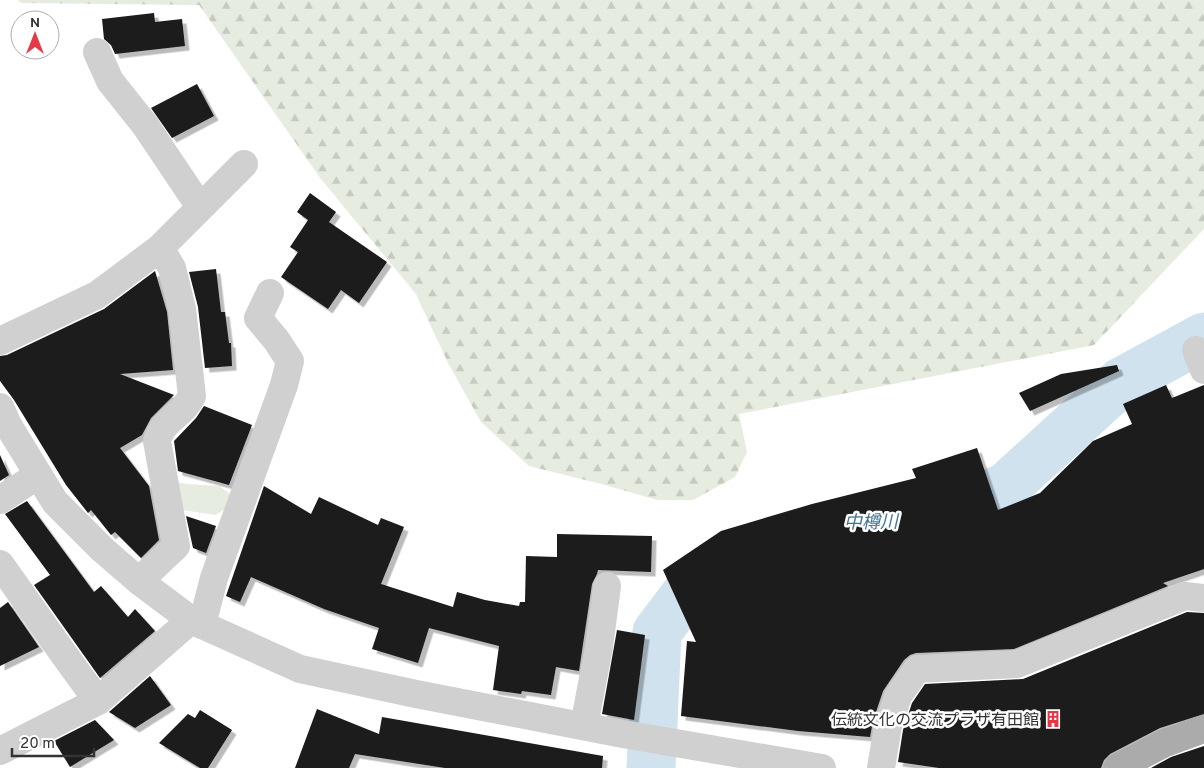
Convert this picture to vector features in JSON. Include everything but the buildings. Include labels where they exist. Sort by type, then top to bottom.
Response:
[{"type":"main road","points":[[1117,768],[1166,743],[1204,729]]},
{"type":"street","points":[[97,52],[110,81],[145,125],[200,208]]},
{"type":"street","points":[[0,342],[97,295],[160,248],[244,164]]},
{"type":"street","points":[[139,581],[176,546],[157,441],[159,431],[189,403],[192,396],[182,309],[172,268],[160,248]]},
{"type":"street","points":[[0,751],[98,700],[197,623],[274,412],[290,361],[277,341],[258,318],[270,293]]},
{"type":"street","points":[[0,407],[8,425],[55,502],[103,550],[139,581],[197,623],[300,669],[416,694],[624,734],[822,768]]},
{"type":"street","points":[[0,500],[38,475]]},
{"type":"street","points":[[0,564],[36,613],[61,652],[98,700]]},
{"type":"street","points":[[584,726],[599,647],[607,586]]},
{"type":"street","points":[[881,768],[888,726],[898,696],[917,669],[1017,664],[1185,596],[1204,598]]},
{"type":"green space","points":[[18,0],[1204,0],[1204,229],[1094,345],[739,414],[747,452],[735,477],[693,500],[657,500],[529,466],[481,422],[448,363],[416,294],[321,179],[199,5],[21,3]]},
{"type":"green space","points":[[166,480],[186,484],[219,486],[230,494],[227,508],[215,515],[170,508]]},
{"type":"waterway","name":"中樽川","points":[[929,518],[1006,487],[1121,382],[1204,337]]},
{"type":"waterway","name":"中樽川","points":[[651,768],[657,632],[692,586],[726,558]]},
{"type":"place","name":"伝統文化の交流プラザ有田館","points":[[1053,719]]}]
